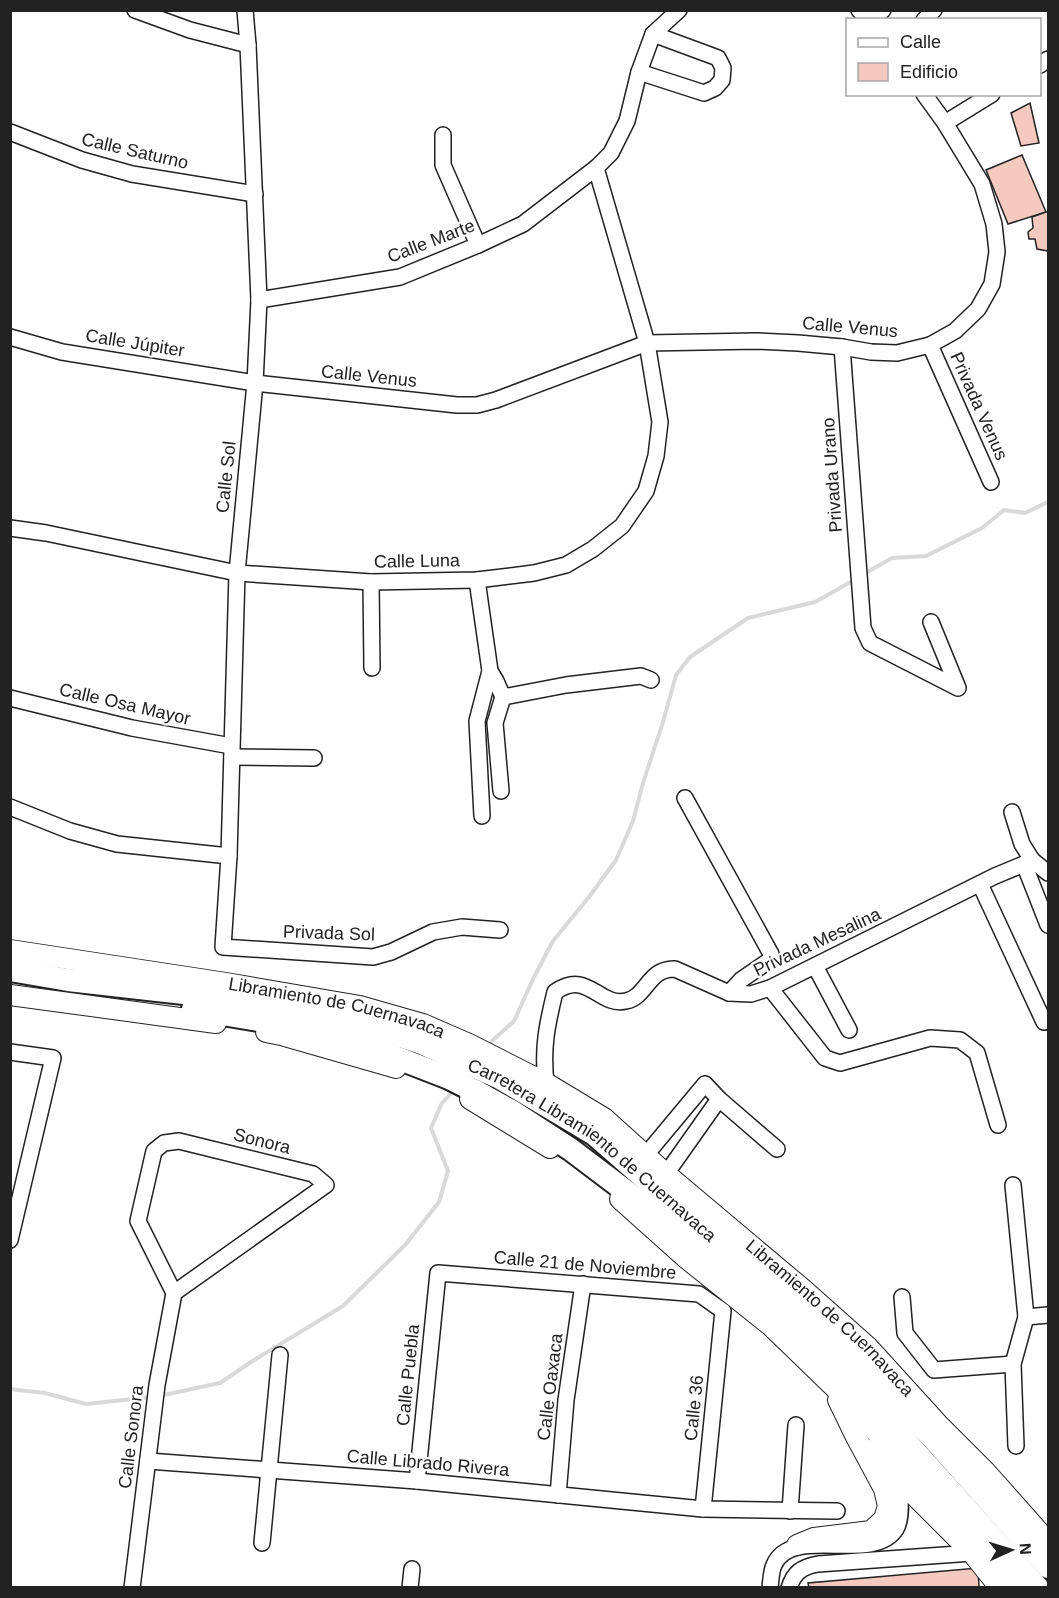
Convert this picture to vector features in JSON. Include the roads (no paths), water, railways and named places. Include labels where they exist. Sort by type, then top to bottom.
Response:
[{"type":"highway","name":"Carretera Libramiento de Cuernavaca","points":[[10,970],[69,980],[303,1009],[358,1022],[419,1042],[456,1067],[472,1095],[513,1112],[570,1149],[701,1248],[784,1318],[846,1376],[1038,1587]]},
{"type":"highway","name":"Carretera Libramiento de Cuernavaca","points":[[10,983],[216,1012],[338,1037],[395,1057],[456,1067],[504,1071],[594,1134],[712,1237],[795,1303],[930,1435],[1048,1567]]},
{"type":"main road","name":"Libramiento de Cuernavaca","points":[[10,950],[259,988],[360,1006],[423,1024],[456,1067]]},
{"type":"main road","name":"Libramiento de Cuernavaca","points":[[10,995],[214,1023],[281,1035],[391,1066],[456,1067]]},
{"type":"main road","name":"Libramiento de Cuernavaca","points":[[504,1071],[546,1083],[604,1118],[645,1156],[804,1290],[868,1347],[938,1424],[985,1471],[1048,1542]]},
{"type":"main road","points":[[472,1095],[565,1157],[627,1204],[687,1259],[771,1326],[833,1386],[1022,1587]]},
{"type":"main road","points":[[796,1545],[814,1538],[871,1531],[884,1519],[888,1506],[884,1489],[841,1407],[833,1386]]},
{"type":"main road","points":[[925,1394],[1048,1525]]},
{"type":"main road","points":[[874,1449],[898,1479],[972,1553],[1000,1587]]},
{"type":"street","points":[[135,10],[190,30],[248,45]]},
{"type":"street","name":"Calle Sol","points":[[223,947],[229,856],[237,573],[255,383],[260,300],[245,10]]},
{"type":"street","points":[[647,343],[596,168],[611,153],[627,121],[639,72],[653,34],[679,10]]},
{"type":"street","points":[[639,72],[704,93],[715,88],[722,80],[723,68],[718,58],[653,34]]},
{"type":"street","name":"Calle Venus","points":[[255,383],[457,405],[477,405],[496,400],[647,343],[757,341],[897,353],[930,345],[955,331],[978,309],[992,284],[997,252],[994,224],[982,184],[945,123],[925,96]]},
{"type":"street","points":[[945,123],[989,96]]},
{"type":"street","name":"Calle Saturno","points":[[10,132],[82,160],[132,174],[255,194]]},
{"type":"street","points":[[443,135],[443,165],[478,245]]},
{"type":"street","name":"Calle Marte","points":[[260,300],[400,277],[523,224],[596,168]]},
{"type":"street","name":"Calle Júpiter","points":[[10,337],[62,352],[255,383]]},
{"type":"street","name":"Calle Luna","points":[[10,528],[46,533],[237,573],[371,582],[477,580],[534,573],[566,565],[593,549],[622,526],[646,491],[656,456],[660,422],[647,343]]},
{"type":"street","name":"Privada Venus","points":[[930,345],[991,482]]},
{"type":"street","name":"Privada Urano","points":[[842,347],[863,628],[870,643],[958,688],[931,622]]},
{"type":"street","points":[[477,580],[490,671],[477,721],[482,816]]},
{"type":"street","points":[[371,582],[372,668]]},
{"type":"street","points":[[490,671],[503,697],[495,723],[501,791]]},
{"type":"street","points":[[503,697],[576,683],[641,676],[651,680]]},
{"type":"street","name":"Calle Osa Mayor","points":[[10,698],[231,752],[314,758]]},
{"type":"street","points":[[684,798],[771,954],[770,960],[741,980],[729,993]]},
{"type":"street","points":[[10,807],[70,831],[117,844],[229,856]]},
{"type":"street","points":[[1012,812],[1048,925]]},
{"type":"street","points":[[1028,862],[1048,873]]},
{"type":"street","name":"Privada Mesalina","points":[[546,1083],[544,1061],[546,1031],[555,992],[566,985],[578,984],[616,1002],[625,1001],[633,999],[660,971],[668,968],[729,993],[751,994],[770,988],[1028,862]]},
{"type":"street","points":[[980,884],[1044,1022]]},
{"type":"street","name":"Privada Sol","points":[[223,947],[373,957],[391,952],[433,932],[462,927],[500,930]]},
{"type":"street","points":[[815,966],[849,1030]]},
{"type":"street","points":[[770,988],[825,1058],[840,1063],[930,1038],[960,1040],[977,1053],[998,1125]]},
{"type":"street","points":[[10,1052],[53,1058],[10,1240]]},
{"type":"street","points":[[645,1156],[705,1084],[777,1149]]},
{"type":"street","points":[[666,1174],[719,1099]]},
{"type":"street","name":"Sonora","points":[[179,1141],[313,1174],[326,1185],[240,1246],[174,1293],[138,1221],[154,1151],[164,1143],[179,1141]]},
{"type":"street","points":[[1013,1185],[1026,1317],[1013,1364],[1016,1446]]},
{"type":"street","name":"Calle 21 de Noviembre","points":[[438,1274],[699,1294],[723,1311]]},
{"type":"street","name":"Calle Puebla","points":[[417,1481],[438,1274]]},
{"type":"street","name":"Calle Oaxaca","points":[[558,1495],[566,1400],[584,1284]]},
{"type":"street","name":"Calle Sonora","points":[[132,1587],[157,1385],[174,1293]]},
{"type":"street","points":[[902,1297],[905,1333],[934,1370],[1013,1364]]},
{"type":"street","name":"Calle 36","points":[[704,1509],[723,1311]]},
{"type":"street","points":[[1026,1317],[1048,1315]]},
{"type":"street","points":[[262,1543],[280,1355]]},
{"type":"street","points":[[790,1511],[796,1425]]},
{"type":"street","name":"Calle Librado Rivera","points":[[148,1461],[417,1481],[704,1509],[837,1511]]},
{"type":"street","points":[[770,1587],[773,1566],[785,1552],[796,1545],[859,1545],[882,1540],[891,1534],[897,1527],[900,1516],[898,1479]]},
{"type":"street","points":[[827,1545],[830,1563]]},
{"type":"street","points":[[789,1587],[793,1576],[804,1569],[830,1563],[972,1553]]},
{"type":"street","points":[[410,1587],[412,1569]]},
{"type":"waterway","points":[[862,575],[892,558],[926,556],[982,528],[1004,510],[1025,513],[1048,502]]},
{"type":"waterway","points":[[488,1047],[514,1021],[553,941],[616,860],[633,821],[676,675],[690,657],[748,618],[815,602],[856,579]]},
{"type":"waterway","points":[[159,1396],[220,1383],[343,1306],[406,1244],[439,1202],[448,1171],[431,1128],[442,1103],[454,1090]]},
{"type":"waterway","points":[[10,1389],[45,1393],[86,1404],[152,1397]]}]
